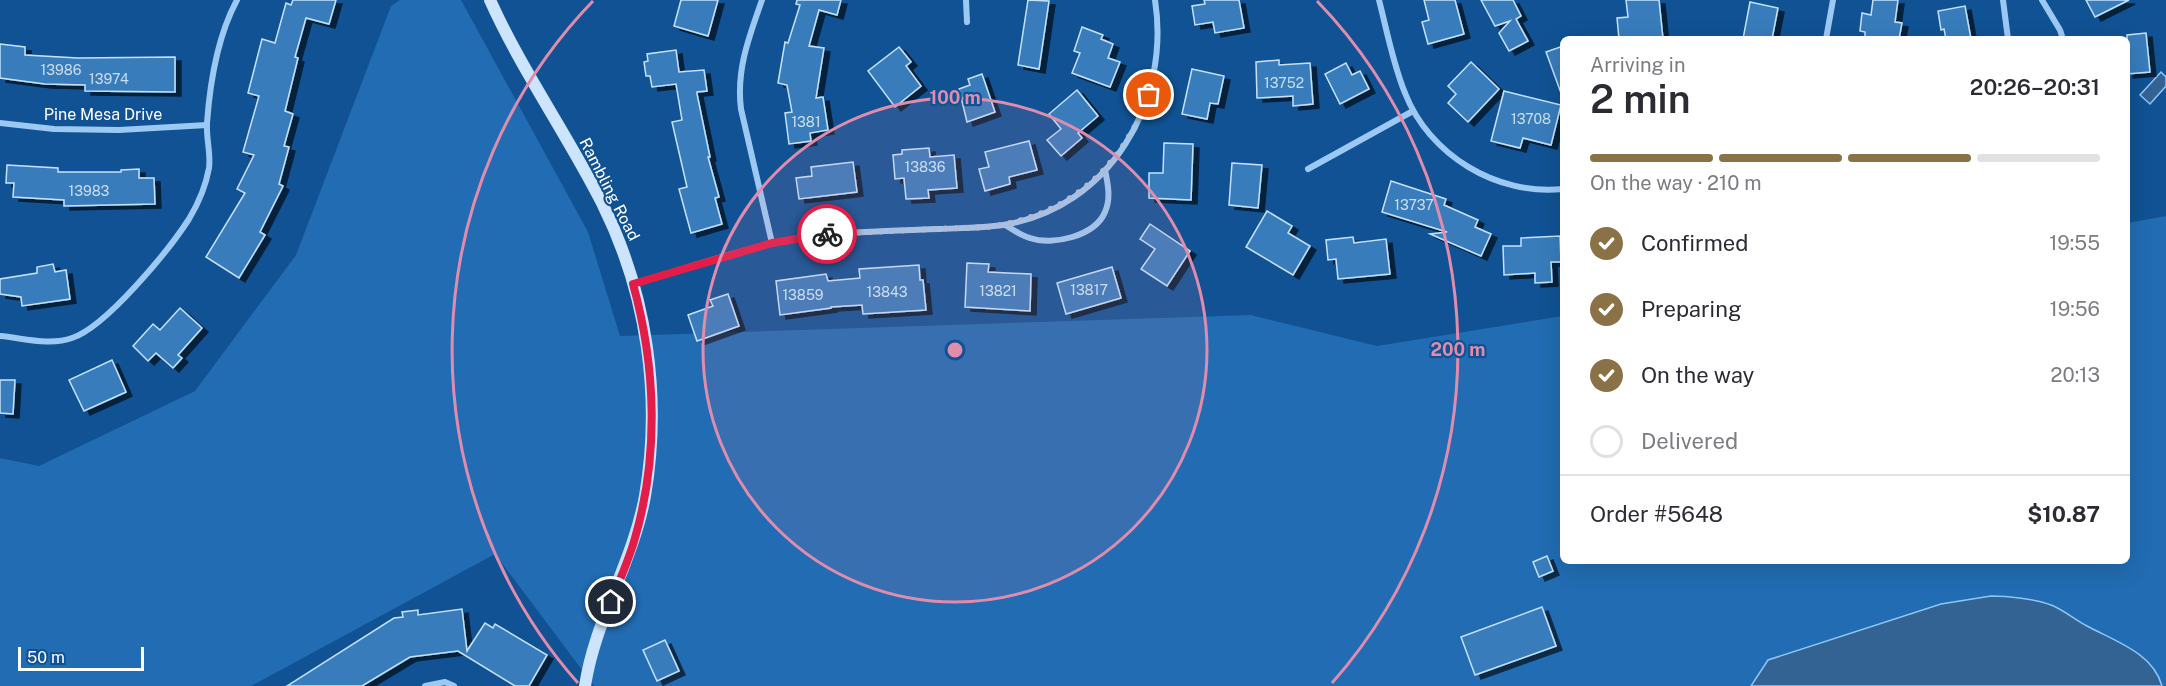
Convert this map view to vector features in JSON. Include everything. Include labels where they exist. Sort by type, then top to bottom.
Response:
[{"type":"street","points":[[0,336],[51,342],[72,338],[99,322],[133,289],[177,236],[190,217],[202,191],[209,167],[207,125],[219,46],[237,0]]},
{"type":"street","name":"Rambling Road","points":[[490,0],[521,60],[602,203],[624,255],[644,327],[650,377],[652,423],[647,480],[634,540],[595,643],[585,686]]},
{"type":"street","points":[[762,0],[741,63],[739,94],[772,243]]},
{"type":"street","points":[[966,0],[967,21]]},
{"type":"street","points":[[633,284],[772,243],[825,234],[1005,225],[1054,208],[1086,187],[1105,170],[1134,131],[1155,76],[1159,38],[1155,0]]},
{"type":"street","points":[[1379,0],[1400,78],[1413,111],[1437,142],[1468,167],[1486,176],[1522,188],[1560,189]]},
{"type":"street","points":[[1827,36],[1833,0]]},
{"type":"street","points":[[2003,0],[2008,36]]},
{"type":"street","points":[[2042,0],[2062,36]]},
{"type":"street","points":[[1308,169],[1413,111]]},
{"type":"street","name":"Pine Mesa Drive","points":[[0,123],[54,129],[98,130],[207,125]]},
{"type":"street","points":[[1005,225],[1030,238],[1046,240],[1076,236],[1088,230],[1102,218],[1108,201],[1105,170]]},
{"type":"street","points":[[425,686],[445,682],[454,686]]},
{"type":"shaded area","points":[[400,0],[461,0],[588,232],[620,336],[1251,315],[1377,346],[1560,316],[1560,564],[2130,564],[2130,222],[2166,216],[2166,686],[594,686],[495,554],[251,686],[0,686],[0,458],[39,466],[195,391],[296,255],[391,6]]},
{"type":"shaded area","points":[[2161,72],[2166,77],[2166,86],[2150,104],[2140,95]]},
{"type":"shaded area","points":[[1991,596],[2013,597],[2056,607],[2142,656],[2157,675],[2162,686],[1751,686],[1768,660],[1941,604]]},
{"type":"building","points":[[293,0],[336,0],[329,24],[306,18],[295,57],[298,58],[285,111],[293,114],[284,146],[289,147],[279,184],[283,186],[260,232],[265,235],[239,278],[206,257],[245,193],[237,189],[254,155],[243,152],[259,96],[248,93],[262,39],[275,43],[286,3],[291,5]]},
{"type":"building","points":[[681,0],[718,0],[708,36],[674,26]]},
{"type":"building","points":[[797,0],[841,0],[837,15],[819,10],[809,46],[824,48],[816,98],[823,97],[828,130],[810,133],[811,141],[789,144],[785,113],[792,112],[787,85],[778,83],[785,42],[788,43],[800,5],[796,4]]},
{"type":"building","points":[[1028,0],[1049,1],[1039,69],[1018,65]]},
{"type":"building","points":[[1204,0],[1239,0],[1244,28],[1215,33],[1213,22],[1195,25],[1192,6],[1205,4]]},
{"type":"building","points":[[1424,0],[1455,0],[1464,34],[1428,44],[1422,22],[1429,20]]},
{"type":"building","points":[[1481,0],[1513,0],[1521,16],[1516,19],[1528,41],[1509,51],[1499,33],[1510,21],[1495,26]]},
{"type":"building","points":[[1626,0],[1659,0],[1663,36],[1619,36],[1617,18],[1628,17]]},
{"type":"building","points":[[1873,0],[1898,0],[1895,22],[1902,23],[1900,36],[1865,36],[1865,32],[1860,31],[1862,13],[1871,15]]},
{"type":"building","points":[[2086,0],[2129,0],[2095,17]]},
{"type":"building","points":[[1750,2],[1778,8],[1773,36],[1744,36]]},
{"type":"building","points":[[1965,6],[1970,36],[1945,36],[1944,29],[1941,30],[1938,11]]},
{"type":"building","points":[[1082,27],[1103,35],[1101,39],[1113,44],[1108,58],[1120,62],[1110,87],[1072,73],[1080,53],[1074,51]]},
{"type":"building","points":[[2146,33],[2150,72],[2130,74],[2130,36],[2127,35]]},
{"type":"building","points":[[0,44],[25,47],[25,55],[78,58],[175,57],[175,92],[85,91],[85,85],[45,84],[0,78]]},
{"type":"building","points":[[899,47],[911,62],[906,66],[921,86],[895,107],[868,71]]},
{"type":"building","points":[[1560,47],[1560,90],[1546,52]]},
{"type":"building","points":[[676,50],[679,72],[704,70],[707,91],[697,92],[697,94],[710,157],[708,157],[719,197],[715,198],[722,224],[691,233],[679,189],[687,187],[672,122],[682,120],[676,84],[652,87],[650,76],[646,76],[644,62],[648,61],[647,54]]},
{"type":"building","points":[[1279,60],[1279,65],[1310,63],[1313,104],[1293,106],[1293,96],[1257,98],[1256,62]]},
{"type":"building","points":[[1471,62],[1499,89],[1468,122],[1448,103],[1456,94],[1448,86]]},
{"type":"building","points":[[1346,63],[1352,75],[1360,71],[1369,89],[1340,104],[1325,74]]},
{"type":"building","points":[[1192,69],[1224,76],[1218,104],[1210,103],[1207,119],[1182,114]]},
{"type":"building","points":[[982,74],[995,112],[967,122],[959,89],[970,85],[968,79]]},
{"type":"building","points":[[1077,90],[1098,116],[1078,133],[1082,138],[1061,156],[1047,140],[1061,129],[1049,114]]},
{"type":"building","points":[[1504,91],[1560,105],[1551,145],[1523,138],[1520,148],[1491,141]]},
{"type":"building","points":[[1029,141],[1037,170],[1009,177],[1010,184],[985,191],[979,169],[989,167],[985,152]]},
{"type":"building","points":[[1164,143],[1193,144],[1191,200],[1149,198],[1149,173],[1163,173]]},
{"type":"building","points":[[929,148],[930,157],[954,155],[957,188],[928,190],[929,198],[906,199],[904,178],[895,179],[893,155],[902,154],[902,150]]},
{"type":"building","points":[[853,162],[857,192],[799,199],[796,178],[812,176],[811,167]]},
{"type":"building","points":[[1232,163],[1262,165],[1258,208],[1229,205]]},
{"type":"building","points":[[7,165],[58,168],[58,172],[121,172],[121,170],[139,169],[139,178],[154,178],[155,204],[64,206],[64,200],[13,197],[14,183],[6,183]]},
{"type":"building","points":[[1391,181],[1446,199],[1444,205],[1478,220],[1475,227],[1491,234],[1481,256],[1430,234],[1447,232],[1382,212]]},
{"type":"building","points":[[1267,211],[1292,226],[1288,233],[1310,246],[1293,275],[1246,247]]},
{"type":"building","points":[[1150,224],[1190,251],[1167,286],[1141,269],[1155,249],[1140,239]]},
{"type":"building","points":[[1560,236],[1560,262],[1551,262],[1552,282],[1535,283],[1535,273],[1504,275],[1503,246],[1521,246],[1521,238]]},
{"type":"building","points":[[1353,237],[1354,243],[1386,239],[1390,274],[1338,279],[1336,259],[1328,260],[1326,240]]},
{"type":"building","points":[[967,263],[989,264],[988,272],[1031,274],[1030,311],[965,307]]},
{"type":"building","points":[[53,264],[55,272],[66,270],[70,299],[22,306],[21,297],[0,294],[0,279],[37,273],[37,267]]},
{"type":"building","points":[[919,265],[926,310],[863,314],[862,305],[780,315],[776,281],[826,274],[828,281],[860,278],[859,269]]},
{"type":"building","points":[[1112,267],[1121,298],[1066,314],[1057,283]]},
{"type":"building","points":[[728,294],[739,326],[697,341],[688,315],[713,306],[710,300]]},
{"type":"building","points":[[180,308],[202,328],[178,355],[182,358],[173,368],[156,353],[148,361],[133,346],[153,324],[160,330]]},
{"type":"building","points":[[112,360],[126,392],[84,411],[69,380]]},
{"type":"building","points":[[0,380],[15,380],[13,414],[0,413]]},
{"type":"building","points":[[1547,556],[1553,571],[1539,577],[1533,562]]},
{"type":"building","points":[[1542,607],[1556,646],[1475,675],[1461,637]]},
{"type":"building","points":[[462,609],[467,651],[485,623],[493,628],[495,624],[547,655],[529,686],[515,686],[458,651],[410,657],[362,686],[287,686],[394,618],[403,617],[402,612],[418,610],[418,615]]},
{"type":"building","points":[[665,640],[679,671],[657,681],[643,650]]},
{"type":"way so far","points":[[827,234],[1005,225],[1036,216],[1071,198],[1105,170],[1134,131],[1149,95]]},
{"type":"route","points":[[611,602],[638,527],[651,450],[652,400],[649,364],[644,327],[633,284],[772,243],[827,234]]}]
